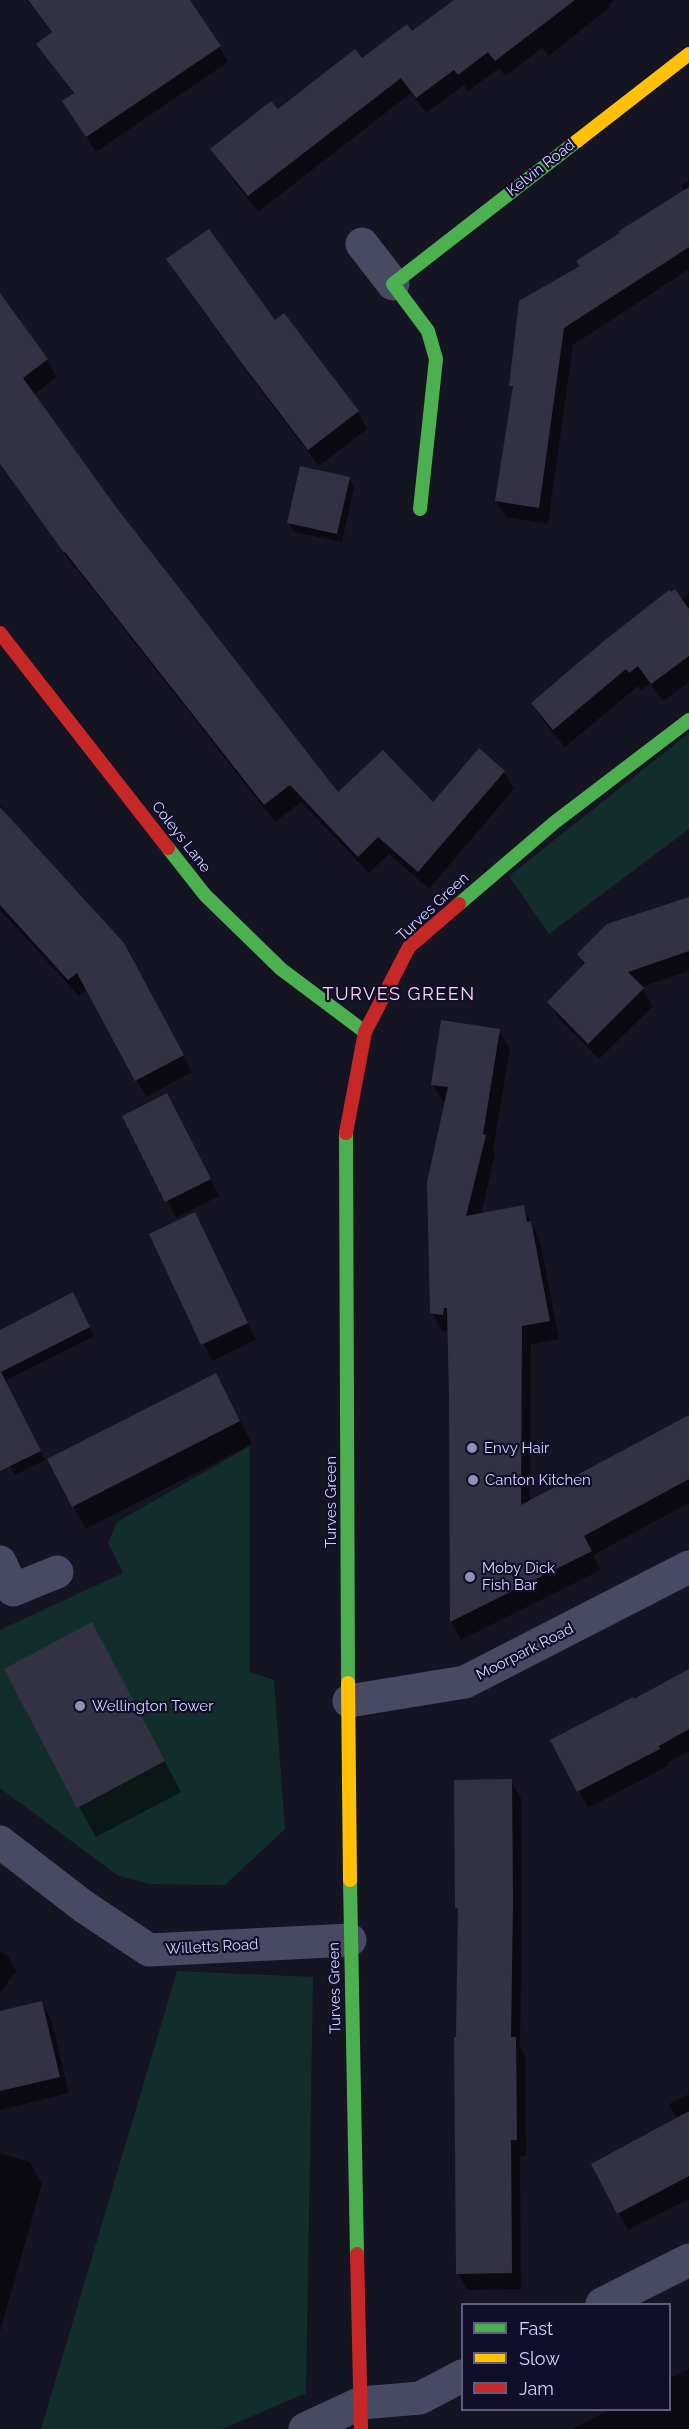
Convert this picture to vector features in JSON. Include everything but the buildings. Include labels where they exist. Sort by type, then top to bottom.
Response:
[{"type":"street","name":"Kelvin Road","points":[[393,284],[689,54]]},
{"type":"street","points":[[362,244],[428,331],[436,359],[420,509]]},
{"type":"street","name":"Coleys Lane","points":[[0,633],[205,895],[281,969],[365,1032]]},
{"type":"street","name":"Turves Green","points":[[361,2416],[350,1940],[344,1141],[365,1032],[409,947],[555,822],[689,720]]},
{"type":"street","name":"Moorpark Road","points":[[349,1701],[465,1682],[689,1567]]},
{"type":"street","points":[[4,1584],[57,1572]]},
{"type":"street","name":"Willetts Road","points":[[0,1842],[83,1906],[149,1950],[350,1940]]},
{"type":"street","points":[[604,2303],[689,2260]]},
{"type":"street","points":[[305,2429],[361,2416],[420,2398],[461,2377]]},
{"type":"green space","points":[[689,733],[689,829],[549,934],[509,876]]},
{"type":"green space","points":[[250,1446],[250,1672],[274,1680],[285,1829],[225,1885],[149,1884],[117,1875],[0,1788],[0,1630],[123,1573],[108,1543],[117,1522]]},
{"type":"green space","points":[[177,1971],[313,1977],[306,2393],[222,2429],[41,2429]]},
{"type":"traffic: fast","points":[[420,509],[436,359],[428,331],[393,284],[577,141]]},
{"type":"traffic: fast","points":[[459,904],[555,822],[689,720]]},
{"type":"traffic: fast","points":[[168,848],[205,895],[281,969],[365,1032]]},
{"type":"traffic: fast","points":[[346,1133],[348,1683]]},
{"type":"traffic: fast","points":[[350,1880],[357,2254]]},
{"type":"traffic: slow","points":[[577,141],[689,54]]},
{"type":"traffic: slow","points":[[348,1683],[350,1880]]},
{"type":"traffic: jam","points":[[0,633],[168,848]]},
{"type":"traffic: jam","points":[[346,1133],[365,1032],[409,947],[459,904]]},
{"type":"traffic: jam","points":[[357,2254],[361,2429]]},
{"type":"place","name":"Envy Hair","points":[[472,1448]]},
{"type":"place","name":"Canton Kitchen","points":[[473,1480]]},
{"type":"place","name":"Moby Dick Fish Bar","points":[[470,1577]]},
{"type":"place","name":"Wellington Tower","points":[[80,1706]]},
{"type":"district","name":"TURVES GREEN","points":[[399,995]]}]
